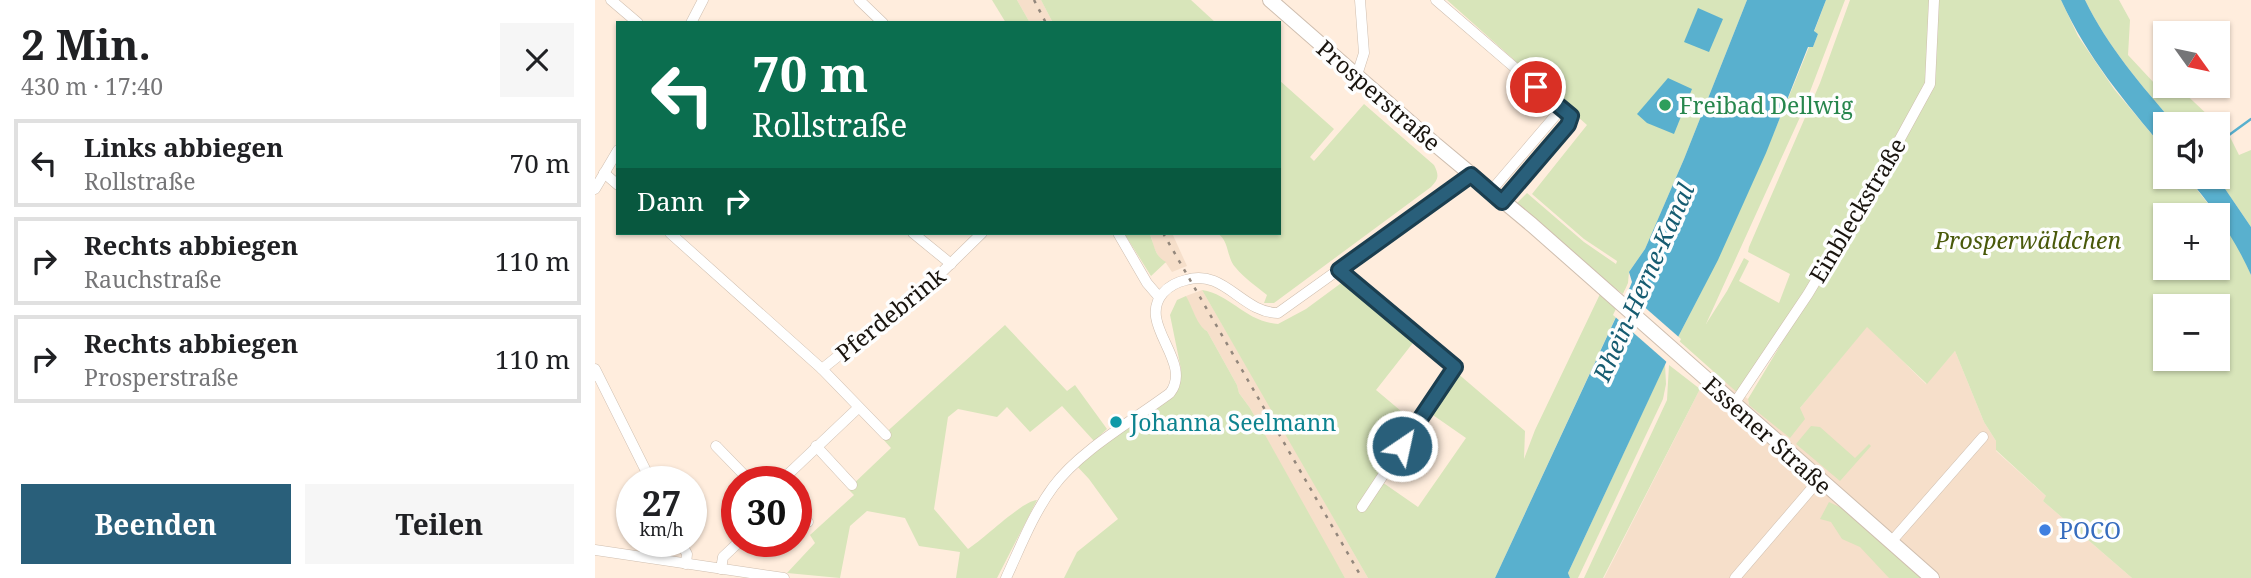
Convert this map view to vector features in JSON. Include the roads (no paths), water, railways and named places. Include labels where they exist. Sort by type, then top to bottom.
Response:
[{"type":"main road","name":"Prosperstraße","points":[[1270,0],[1490,192],[1532,225],[1646,327]]},
{"type":"main road","name":"Essener Straße","points":[[1646,327],[1932,578]]},
{"type":"street","points":[[611,0],[636,21]]},
{"type":"street","points":[[692,21],[703,0]]},
{"type":"street","points":[[859,0],[881,21]]},
{"type":"street","points":[[1357,75],[1364,53],[1360,0]]},
{"type":"street","points":[[1436,0],[1571,116],[1568,125],[1502,202]]},
{"type":"street","name":"Einbleckstraße","points":[[1734,404],[1808,294],[1930,84],[1934,0]]},
{"type":"street","points":[[1490,192],[1561,109]]},
{"type":"street","points":[[595,189],[616,153]]},
{"type":"street","points":[[604,173],[616,183]]},
{"type":"street","points":[[1006,578],[1044,503],[1059,480],[1078,460],[1175,387],[1176,371],[1157,322],[1156,308],[1159,297],[1174,284],[1199,276],[1207,277],[1258,310],[1278,313],[1471,175]]},
{"type":"street","name":"Pferdebrink","points":[[672,235],[821,369],[951,264],[980,235]]},
{"type":"street","points":[[915,235],[951,264]]},
{"type":"street","points":[[1119,235],[1147,283],[1159,297]]},
{"type":"street","points":[[1339,270],[1455,367],[1362,507]]},
{"type":"street","points":[[595,369],[644,466]]},
{"type":"street","points":[[821,369],[886,435]]},
{"type":"street","points":[[796,466],[858,408]]},
{"type":"street","points":[[1891,542],[1983,437]]},
{"type":"street","points":[[716,446],[735,466]]},
{"type":"street","points":[[816,446],[852,485]]},
{"type":"street","points":[[1735,578],[1819,480]]},
{"type":"street","points":[[595,550],[784,578]]},
{"type":"street","points":[[686,564],[687,557]]},
{"type":"street","points":[[721,569],[723,557]]},
{"type":"water","name":"Rhein-Herne-Kanal","points":[[1747,0],[1826,0],[1814,31],[1818,34],[1813,47],[1808,47],[1766,153],[1718,260],[1677,339],[1568,573],[1570,578],[1495,578],[1630,287],[1632,282],[1629,272],[1645,249]]},
{"type":"water","points":[[2061,0],[2085,0],[2115,50],[2165,112],[2153,112],[2153,135],[2095,60]]},
{"type":"water","name":"Freibad Dellwig","points":[[1698,8],[1723,19],[1709,52],[1684,42]]},
{"type":"water","name":"Freibad Dellwig","points":[[1668,78],[1692,89],[1674,134],[1647,123],[1637,114]]},
{"type":"water","points":[[2197,189],[2225,189],[2251,227],[2251,275],[2230,236],[2230,203],[2208,203]]},
{"type":"waterway","points":[[2230,134],[2251,119]]},
{"type":"railway","points":[[1034,0],[1045,21]]},
{"type":"railway","points":[[1164,235],[1362,578]]},
{"type":"place","name":"Freibad Dellwig","points":[[1665,105]]},
{"type":"place","name":"Johanna Seelmann","points":[[1116,422]]},
{"type":"place","name":"POCO","points":[[2045,530]]},
{"type":"park label","name":"Prosperwäldchen","points":[[2028,240]]}]
